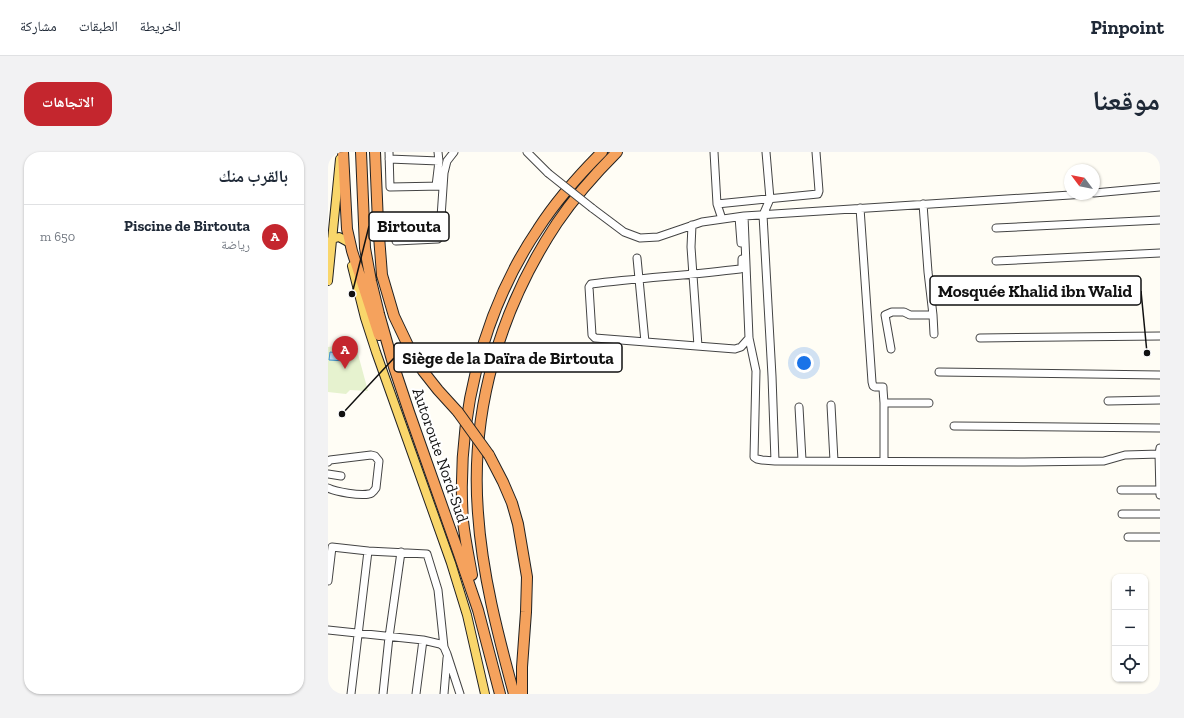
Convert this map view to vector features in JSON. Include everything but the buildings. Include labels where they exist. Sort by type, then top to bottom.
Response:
[{"type":"highway","points":[[342,152],[347,229],[351,247],[384,350],[400,384]]},
{"type":"highway","name":"Autoroute Nord-Sud","points":[[361,152],[365,248],[379,314],[400,384],[478,610],[500,694]]},
{"type":"highway","name":"Autoroute Nord-Sud","points":[[375,152],[382,275],[394,316],[413,356],[423,371],[458,412],[489,455],[512,503],[518,524],[527,577],[522,694]]},
{"type":"highway","points":[[478,610],[463,522],[462,487],[463,454],[467,417],[481,349],[491,320],[505,288],[537,229],[573,183],[602,152]]},
{"type":"highway","points":[[514,694],[502,649],[483,559],[478,512],[476,483],[477,457],[486,389],[502,330],[515,298],[528,272],[557,223],[604,165],[617,152]]},
{"type":"main road","points":[[328,282],[330,239],[342,152]]},
{"type":"main road","points":[[330,239],[339,237],[351,247],[352,266],[365,318],[403,430],[451,563],[467,615],[485,694]]},
{"type":"street","points":[[396,241],[438,239],[440,232],[438,152]]},
{"type":"street","points":[[439,186],[446,161],[454,152]]},
{"type":"street","points":[[527,152],[548,173],[592,208],[624,232],[640,238],[658,237],[702,222],[741,216],[1064,195]]},
{"type":"street","points":[[714,152],[717,204],[722,219]]},
{"type":"street","points":[[766,152],[770,199],[763,215],[775,461]]},
{"type":"street","points":[[717,204],[818,194],[816,152]]},
{"type":"street","points":[[439,161],[389,156],[390,187],[439,186]]},
{"type":"street","points":[[1100,193],[1160,188]]},
{"type":"street","points":[[923,204],[934,334]]},
{"type":"street","points":[[860,208],[872,382],[873,386],[883,388],[884,461]]},
{"type":"street","points":[[741,216],[742,268],[693,275],[639,278],[590,285],[592,335],[595,338],[735,349],[741,347],[749,338]]},
{"type":"street","points":[[741,216],[749,338],[756,371],[754,457],[757,459],[775,461],[1104,462],[1125,455],[1160,452],[1160,495]]},
{"type":"street","points":[[996,228],[1160,220]]},
{"type":"street","points":[[691,244],[702,222]]},
{"type":"street","points":[[692,225],[691,244],[698,346]]},
{"type":"street","points":[[996,261],[1160,254]]},
{"type":"street","points":[[637,258],[645,342]]},
{"type":"street","points":[[891,349],[885,315],[892,312],[904,312],[910,316],[933,315]]},
{"type":"street","points":[[980,338],[1160,336]]},
{"type":"street","points":[[939,372],[1160,375]]},
{"type":"street","points":[[1108,401],[1160,400]]},
{"type":"street","points":[[884,404],[928,402]]},
{"type":"street","points":[[831,405],[834,461]]},
{"type":"street","points":[[799,407],[802,460]]},
{"type":"street","points":[[954,426],[1160,428]]},
{"type":"street","points":[[328,462],[330,460],[371,455],[375,456],[378,461],[376,488],[374,492],[369,494],[345,493],[328,488]]},
{"type":"street","points":[[328,474],[341,476]]},
{"type":"street","points":[[1122,490],[1160,490]]},
{"type":"street","points":[[1122,514],[1160,514]]},
{"type":"street","points":[[1128,537],[1160,537]]},
{"type":"street","points":[[328,581],[332,547],[368,551],[426,554],[438,590],[444,647],[448,654],[460,694]]},
{"type":"street","points":[[351,694],[368,551]]},
{"type":"street","points":[[383,694],[389,637],[401,552]]},
{"type":"street","points":[[328,630],[422,640],[440,644],[444,647]]},
{"type":"street","points":[[416,694],[422,640]]},
{"type":"street","points":[[444,694],[448,654]]},
{"type":"green space","points":[[355,343],[368,391],[350,390],[346,394],[328,392],[328,347]]},
{"type":"water","points":[[330,352],[347,354],[346,361],[329,360]]},
{"type":"place","name":"Birtouta","points":[[352,294]]},
{"type":"place","name":"Mosquée Khalid ibn Walid","points":[[1147,353]]},
{"type":"place","name":"Piscine de Birtouta","points":[[345,369]]},
{"type":"place","name":"Siège de la Daïra de Birtouta","points":[[342,414]]}]
